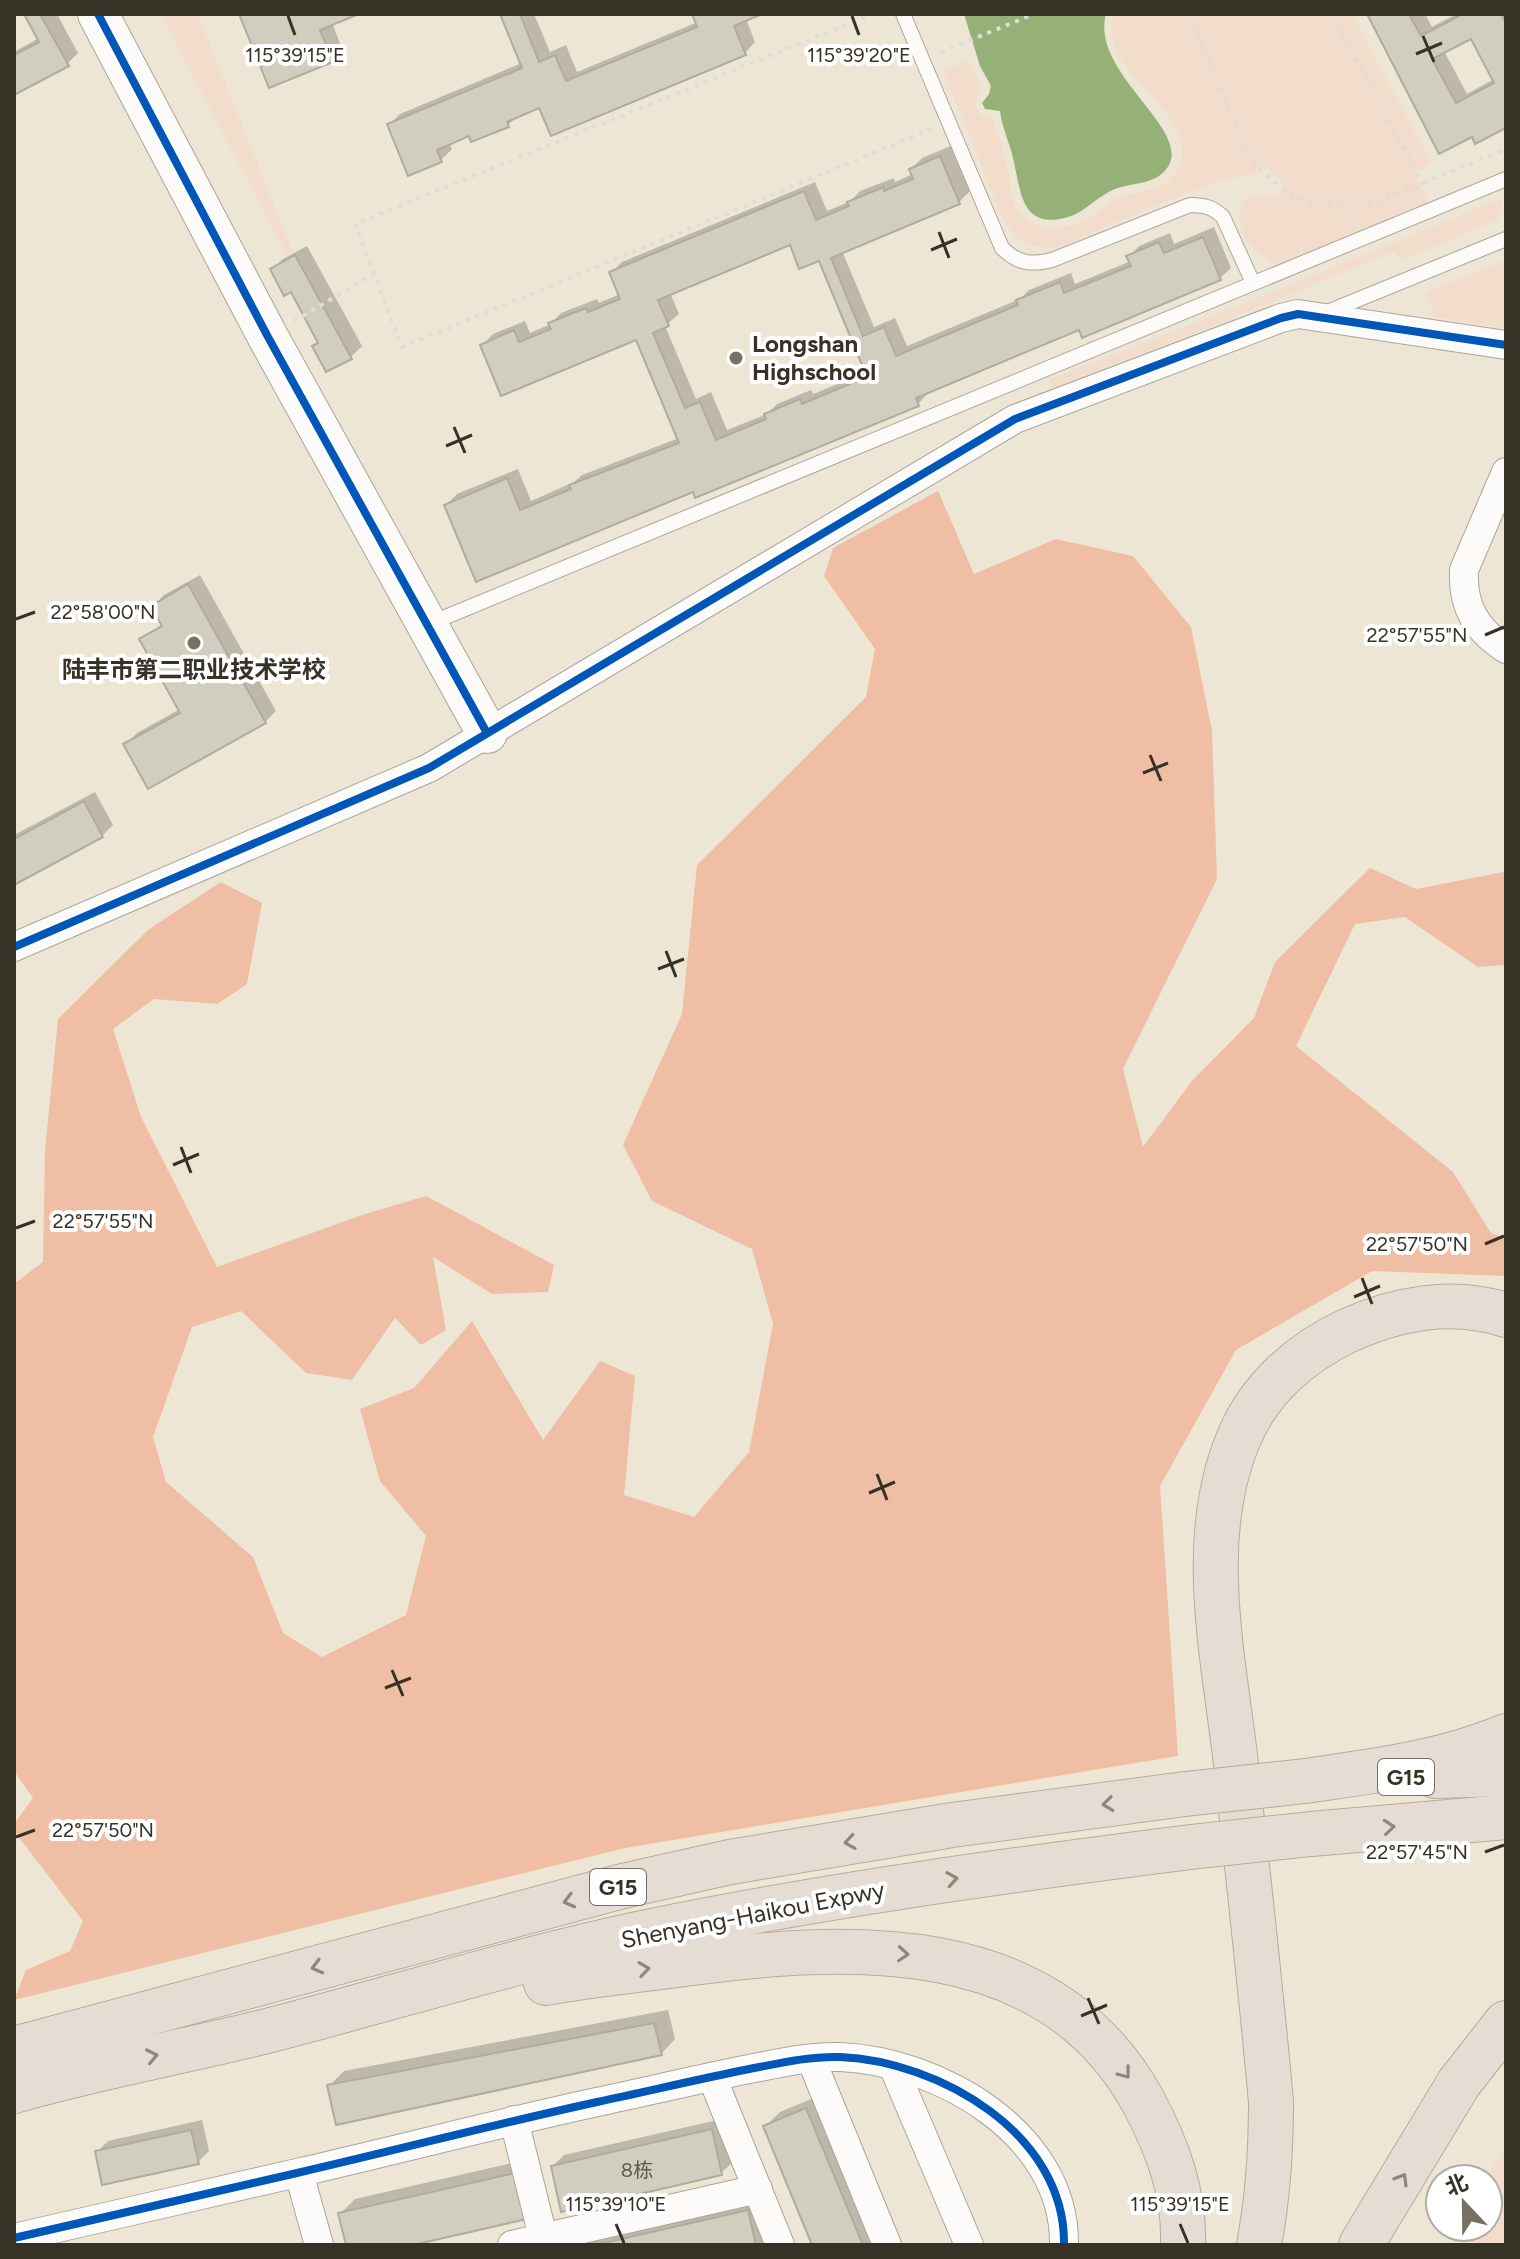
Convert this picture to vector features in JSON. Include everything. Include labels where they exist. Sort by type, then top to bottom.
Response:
[{"type":"highway","points":[[1259,2245],[1271,2156],[1271,2102],[1219,1621],[1217,1539],[1221,1500],[1229,1468],[1238,1439],[1259,1403],[1281,1375],[1320,1344],[1367,1321],[1411,1309],[1450,1306],[1506,1315]]},
{"type":"highway","points":[[1276,2245],[1288,2152],[1289,2110],[1240,1592],[1240,1546],[1246,1503],[1258,1460],[1281,1416],[1307,1386],[1334,1363],[1396,1336],[1433,1331],[1471,1330],[1506,1340]]},
{"type":"highway","points":[[1305,1781],[1403,1767],[1474,1749],[1506,1736]]},
{"type":"highway","name":"G15","points":[[1305,1781],[1506,1774]]},
{"type":"highway","name":"Shenyang-Haikou Expwy","points":[[14,2091],[69,2054],[623,1886],[730,1862],[952,1825],[1305,1781]]},
{"type":"highway","name":"Shenyang-Haikou Expwy","points":[[14,2049],[69,2054],[263,2032],[645,1933],[961,1877],[1191,1847],[1506,1817]]},
{"type":"highway","points":[[263,2032],[560,1981],[753,1954],[842,1950],[924,1956],[1013,1981],[1080,2023],[1129,2076],[1162,2136],[1178,2186],[1183,2245]]},
{"type":"highway","points":[[1361,2245],[1459,2083],[1506,2023]]},
{"type":"street","points":[[98,14],[268,337],[487,733]]},
{"type":"street","points":[[14,947],[429,768],[1015,419],[1298,314],[1506,345]]},
{"type":"street","points":[[1506,472],[1464,570],[1463,585],[1474,621],[1506,649]]},
{"type":"street","points":[[14,2238],[514,2120],[712,2077],[839,2057],[870,2060],[949,2085],[1008,2127],[1032,2152],[1051,2182],[1061,2211],[1064,2245]]},
{"type":"street","points":[[811,2059],[887,2245]]},
{"type":"street","points":[[893,2066],[969,2245]]},
{"type":"street","points":[[712,2077],[780,2245]]},
{"type":"street","points":[[514,2120],[545,2241]]},
{"type":"street","points":[[299,2173],[319,2245]]},
{"type":"street","points":[[512,2245],[545,2241],[758,2189]]},
{"type":"lane","points":[[903,14],[1002,248],[1012,258],[1036,264],[1052,260],[1190,205],[1203,205],[1215,209],[1223,217],[1253,283]]},
{"type":"lane","points":[[427,624],[1506,179]]},
{"type":"lane","points":[[1316,317],[1506,239]]},
{"type":"path","points":[[873,14],[355,224],[402,347],[929,130],[924,118]]},
{"type":"path","points":[[922,59],[1034,14]]},
{"type":"path","points":[[1189,14],[1247,152],[1277,186],[1307,202],[1346,209],[1366,207],[1506,149]]},
{"type":"path","points":[[1332,14],[1423,185]]},
{"type":"path","points":[[268,337],[374,274]]},
{"type":"shaded area","points":[[160,14],[198,14],[293,252],[287,255]]},
{"type":"shaded area","points":[[964,14],[1106,14],[1105,36],[1112,57],[1165,134],[1171,150],[1169,165],[1152,180],[1109,192],[1068,217],[1052,220],[1032,213],[1021,194],[1000,111],[985,109],[982,103],[991,86],[980,66]]},
{"type":"shaded area","points":[[1113,14],[1352,14],[1432,164],[1413,173],[1429,203],[1281,265],[1261,256],[1252,247],[1245,238],[1239,216],[1249,195],[1278,195],[1285,186],[1264,164],[1253,174],[1217,181],[1057,247],[1025,243],[1003,220],[943,71],[969,60],[982,92],[974,102],[980,115],[991,116],[1020,214],[1041,227],[1078,223],[1116,198],[1163,184],[1180,163],[1182,144],[1175,126],[1119,55],[1112,35]]},
{"type":"shaded area","points":[[1500,199],[1502,209],[1497,220],[1400,261],[1395,251],[1052,388],[1048,380],[1248,302]]},
{"type":"shaded area","points":[[1506,260],[1506,328],[1435,317],[1425,292]]},
{"type":"shaded area","points":[[938,491],[974,574],[1056,539],[1133,556],[1191,627],[1212,731],[1217,879],[1123,1069],[1143,1147],[1192,1081],[1254,1018],[1275,962],[1370,868],[1416,889],[1504,872],[1506,965],[1478,967],[1405,917],[1355,924],[1296,1046],[1453,1172],[1491,1233],[1506,1239],[1506,1276],[1372,1271],[1236,1350],[1160,1486],[1178,1756],[625,1848],[14,2000],[26,1970],[70,1951],[83,1921],[14,1831],[14,1824],[33,1798],[14,1771],[14,1284],[43,1262],[45,1150],[58,1019],[149,929],[221,882],[262,903],[247,984],[217,1004],[154,999],[113,1029],[141,1117],[217,1267],[365,1214],[426,1196],[554,1265],[548,1292],[492,1294],[433,1257],[446,1330],[421,1345],[395,1318],[352,1380],[306,1373],[241,1311],[192,1327],[153,1437],[166,1482],[253,1557],[283,1633],[322,1657],[406,1615],[426,1536],[380,1481],[360,1409],[414,1388],[472,1321],[543,1440],[600,1361],[635,1376],[624,1495],[694,1517],[749,1452],[773,1324],[752,1249],[652,1201],[623,1145],[682,1014],[697,865],[866,697],[875,649],[824,576],[833,548]]},
{"type":"shaded area","points":[[1506,2144],[1506,2245],[1453,2245],[1504,2243],[1504,2163],[1495,2163]]},
{"type":"building","points":[[24,14],[40,14],[69,66],[14,95],[14,55],[39,42]]},
{"type":"building","points":[[239,14],[359,14],[320,30],[333,62],[269,88]]},
{"type":"building","points":[[500,14],[520,14],[539,62],[555,55],[566,81],[697,27],[692,14],[762,14],[734,26],[746,55],[551,136],[539,108],[507,122],[509,127],[471,142],[469,136],[437,150],[442,162],[408,176],[387,124],[522,68]]},
{"type":"building","points":[[1367,14],[1409,14],[1421,36],[1458,14],[1501,14],[1506,23],[1506,128],[1475,144],[1472,137],[1439,154]],"holes":[[[1471,39],[1494,83],[1456,103],[1432,59]]]},
{"type":"building","points":[[940,156],[960,204],[831,258],[863,336],[884,327],[896,356],[1018,305],[1016,300],[1060,282],[1064,293],[1131,266],[1126,256],[1159,242],[1164,253],[1203,237],[1221,280],[1082,338],[1079,330],[916,398],[919,406],[695,498],[693,492],[476,582],[444,505],[507,478],[520,510],[571,489],[569,485],[679,443],[636,340],[501,396],[480,345],[514,330],[519,342],[551,329],[548,323],[620,299],[609,272],[804,191],[816,220],[849,206],[847,202],[913,179],[909,169]],"holes":[[[790,245],[799,269],[819,261],[867,377],[802,404],[800,399],[764,414],[766,419],[716,440],[700,402],[685,408],[653,333],[669,326],[658,300]]]},
{"type":"building","points":[[295,255],[352,359],[326,372],[312,346],[318,343],[291,292],[284,296],[270,269]]},
{"type":"building","points":[[188,584],[266,723],[148,789],[123,744],[180,713],[139,639],[162,626],[151,606]]},
{"type":"building","points":[[84,801],[103,837],[14,885],[14,839]]},
{"type":"building","points":[[654,2023],[662,2055],[336,2125],[327,2085]]},
{"type":"building","points":[[806,2108],[863,2245],[812,2245],[763,2126]]},
{"type":"building","points":[[712,2129],[722,2175],[561,2212],[551,2166]]},
{"type":"building","points":[[191,2130],[199,2164],[102,2185],[95,2151]]},
{"type":"building","points":[[516,2173],[527,2219],[413,2245],[346,2245],[338,2213]]},
{"type":"building","points":[[748,2210],[756,2245],[595,2245]]},
{"type":"cycle path","points":[[98,14],[268,337],[487,733]]},
{"type":"cycle path","points":[[14,947],[429,768],[1015,419],[1298,314],[1506,345]]},
{"type":"cycle path","points":[[14,2238],[559,2110],[789,2061],[840,2057],[917,2072],[955,2089],[990,2111],[1020,2138],[1044,2169],[1059,2205],[1064,2245]]},
{"type":"place","name":"Longshan Highschool","points":[[736,358]]},
{"type":"place","name":"陆丰市第二职业技术学校","points":[[194,643]]}]
